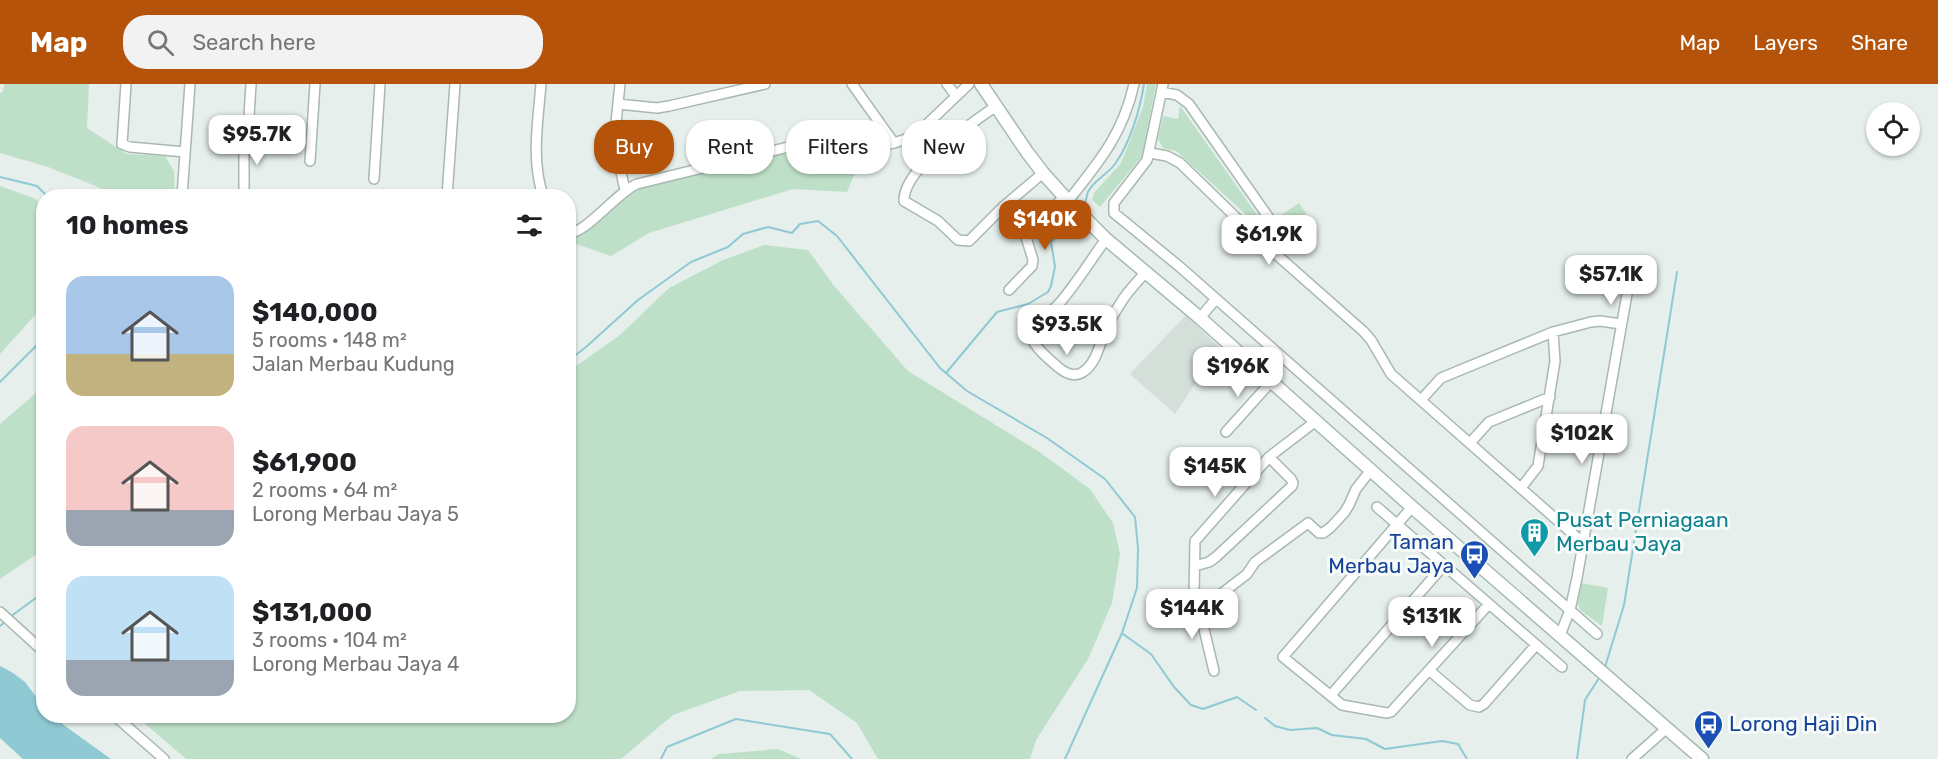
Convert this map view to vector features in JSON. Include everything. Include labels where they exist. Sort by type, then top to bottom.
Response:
[{"type":"main road","points":[[981,84],[1043,173],[1106,239],[1200,318],[1412,507],[1702,759]]},
{"type":"street","points":[[126,84],[122,144],[130,147],[185,152]]},
{"type":"street","points":[[182,189],[190,84]]},
{"type":"street","points":[[244,189],[244,146],[248,133],[251,84]]},
{"type":"street","points":[[310,161],[315,84]]},
{"type":"street","points":[[374,180],[380,84]]},
{"type":"street","points":[[448,189],[455,84]]},
{"type":"street","points":[[541,84],[535,155],[541,189]]},
{"type":"street","points":[[620,84],[614,142],[625,190]]},
{"type":"street","points":[[618,104],[663,107],[765,84]]},
{"type":"street","points":[[852,84],[894,143]]},
{"type":"street","points":[[947,84],[956,96]]},
{"type":"street","points":[[576,232],[625,190],[637,183],[809,142],[861,148],[894,143],[915,134],[969,84]]},
{"type":"street","points":[[1009,290],[1032,266],[1033,260],[1026,237],[1030,229],[1066,199],[1102,159],[1118,133],[1131,100],[1134,84]]},
{"type":"street","points":[[1269,218],[1189,104],[1162,88],[1150,153],[1114,203],[1114,213],[1597,634]]},
{"type":"street","points":[[996,106],[946,144],[915,172],[904,194],[904,201],[938,221],[958,240],[969,241],[1004,206],[1043,173]]},
{"type":"street","points":[[1150,153],[1167,156],[1180,163],[1252,233],[1363,331],[1391,374],[1582,542]]},
{"type":"street","points":[[1106,239],[1058,305],[1040,319],[1031,330],[1036,345],[1056,365],[1066,373],[1078,374],[1085,371],[1093,361],[1107,326],[1122,300],[1146,272]]},
{"type":"street","points":[[1560,635],[1570,610],[1627,294]]},
{"type":"street","points":[[1200,318],[1215,300]]},
{"type":"street","points":[[1420,400],[1441,378],[1553,332],[1591,322],[1621,324]]},
{"type":"street","points":[[1521,488],[1538,465],[1555,361],[1553,332]]},
{"type":"street","points":[[1226,432],[1271,382]]},
{"type":"street","points":[[1470,443],[1489,422],[1550,397]]},
{"type":"street","points":[[1214,671],[1198,604],[1194,596],[1194,545],[1197,537],[1269,457],[1316,421]]},
{"type":"street","points":[[1195,566],[1209,562],[1216,557],[1292,486],[1291,478],[1269,457]]},
{"type":"street","points":[[1198,604],[1212,601],[1247,574],[1256,562],[1308,523],[1314,530],[1321,533],[1330,528],[1350,505],[1356,489],[1371,470]]},
{"type":"street","points":[[1377,507],[1562,667]]},
{"type":"street","points":[[1412,507],[1282,657],[1342,705],[1387,713],[1395,710],[1490,604]]},
{"type":"street","points":[[1331,696],[1444,565]]},
{"type":"street","points":[[0,612],[36,645]]},
{"type":"street","points":[[1430,670],[1470,705],[1479,707],[1536,645]]},
{"type":"street","points":[[123,723],[164,759]]},
{"type":"street","points":[[1632,759],[1666,728]]},
{"type":"shaded area","points":[[1186,315],[1225,353],[1195,384],[1175,414],[1130,374]]},
{"type":"green space","points":[[4,84],[89,84],[87,128],[127,154],[165,156],[174,171],[175,189],[101,189],[48,167],[0,153],[0,93],[3,92]]},
{"type":"green space","points":[[1147,84],[1156,84],[1142,156],[1100,207],[1092,200],[1094,193],[1121,163],[1143,107]]},
{"type":"green space","points":[[1180,106],[1265,226],[1299,203],[1315,226],[1291,255],[1176,151],[1163,148],[1158,139],[1163,116],[1178,119]]},
{"type":"green space","points":[[786,153],[786,174],[855,174],[847,192],[793,189],[649,233],[611,256],[576,244],[576,237],[631,191],[700,174],[774,174],[774,156]]},
{"type":"green space","points":[[0,186],[36,199],[36,314],[0,354]]},
{"type":"green space","points":[[764,245],[808,250],[835,287],[908,371],[1038,451],[1090,489],[1113,523],[1120,554],[1112,603],[1088,659],[1036,740],[1030,759],[878,759],[857,723],[809,690],[740,691],[673,715],[621,759],[186,759],[144,723],[576,723],[576,366],[620,335],[669,288],[723,260]]},
{"type":"green space","points":[[36,393],[36,555],[0,579],[0,424]]},
{"type":"green space","points":[[1581,583],[1608,588],[1602,626],[1580,610],[1578,604]]},
{"type":"green space","points":[[778,749],[801,759],[710,759],[719,754]]},
{"type":"water","points":[[0,666],[25,682],[36,697],[36,723],[61,723],[111,759],[23,759],[0,738]]},
{"type":"waterway","points":[[1082,210],[1090,188],[1112,168],[1130,136],[1144,84]]},
{"type":"waterway","points":[[0,177],[37,186],[40,189]]},
{"type":"waterway","points":[[946,373],[997,312],[1028,304],[1048,292],[1055,267],[1051,242],[1075,218]]},
{"type":"waterway","points":[[576,355],[638,300],[691,262],[728,247],[743,234],[768,227],[792,233],[800,224],[818,221],[837,236],[940,368],[967,391],[1047,438],[1105,479],[1135,517],[1138,548],[1137,588],[1122,633],[1065,759]]},
{"type":"waterway","points":[[1605,667],[1624,605],[1677,272]]},
{"type":"waterway","points":[[0,382],[36,346]]},
{"type":"waterway","points":[[10,617],[36,598]]},
{"type":"waterway","points":[[0,626],[6,621]]},
{"type":"waterway","points":[[1123,634],[1151,654],[1174,687],[1191,705],[1203,709],[1237,697],[1256,710]]},
{"type":"waterway","points":[[1577,759],[1585,700],[1601,675]]},
{"type":"waterway","points":[[1265,718],[1275,726],[1290,730],[1317,728],[1332,735],[1366,739],[1385,749],[1442,741],[1458,744],[1467,759]]},
{"type":"waterway","points":[[661,759],[667,747],[736,719],[830,734],[852,759]]},
{"type":"place","name":"Pusat Perniagaan Merbau Jaya","points":[[1535,558]]},
{"type":"place","name":"Taman Merbau Jaya","points":[[1475,580]]},
{"type":"place","name":"Lorong Haji Din","points":[[1708,750]]}]
